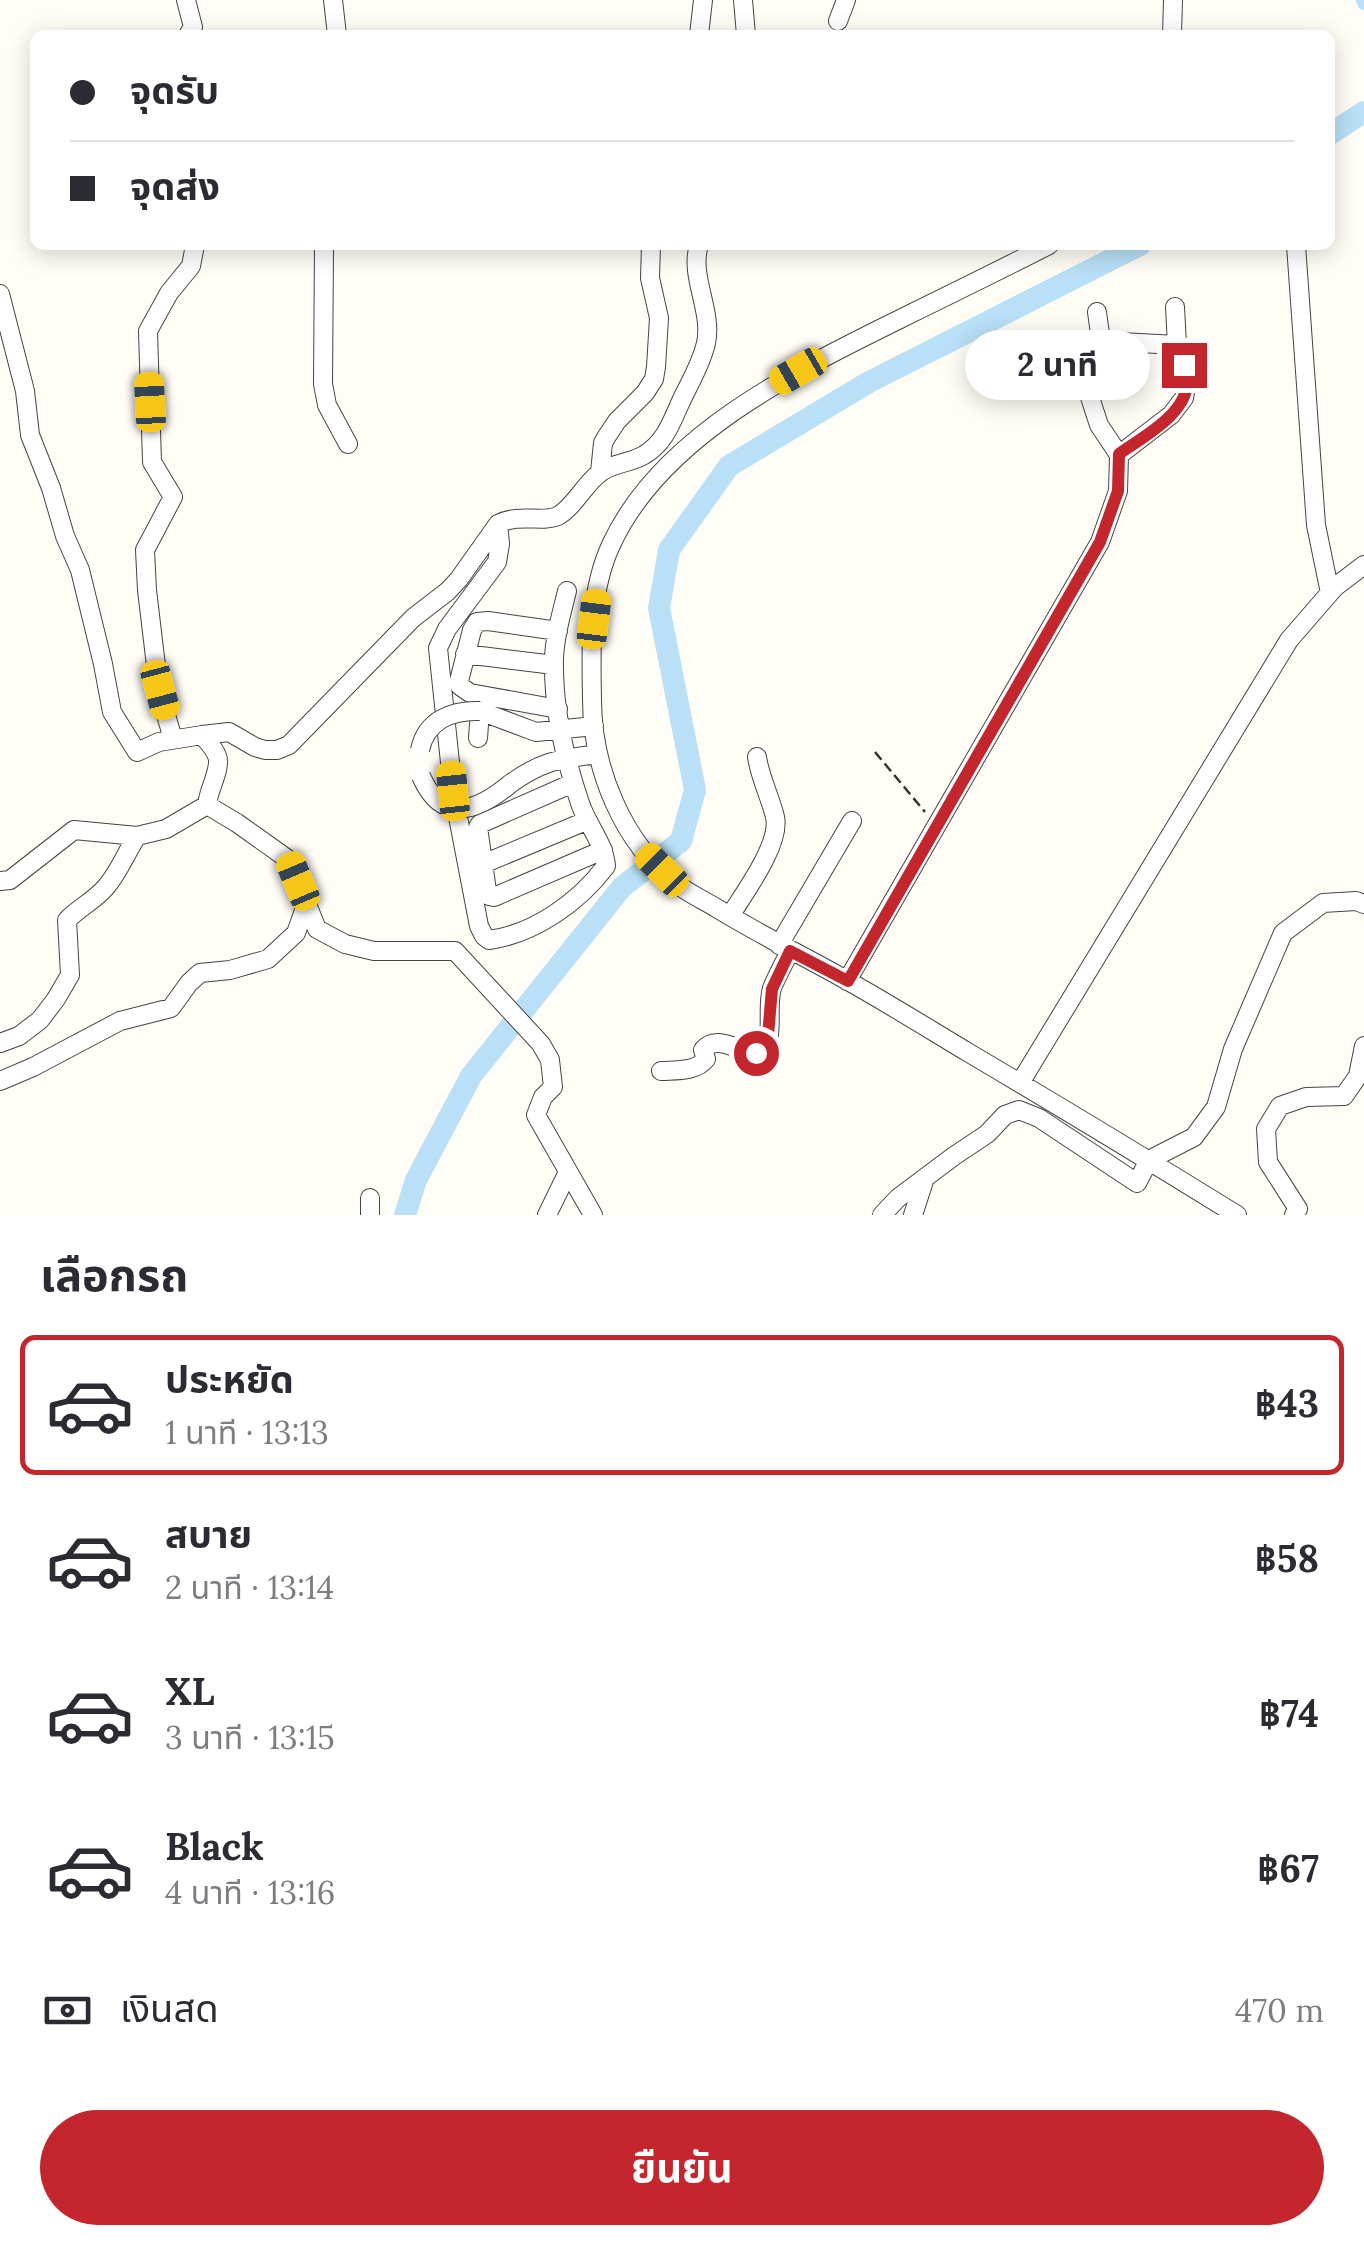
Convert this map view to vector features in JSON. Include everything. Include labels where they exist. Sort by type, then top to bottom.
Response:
[{"type":"street","points":[[186,0],[190,30]]},
{"type":"street","points":[[333,0],[337,30]]},
{"type":"street","points":[[700,30],[703,0]]},
{"type":"street","points":[[743,0],[746,30]]},
{"type":"street","points":[[838,21],[846,0]]},
{"type":"street","points":[[1172,30],[1173,0]]},
{"type":"street","points":[[173,739],[160,690],[146,590],[145,550],[173,497],[152,462],[148,332],[169,293],[191,266],[194,250]]},
{"type":"street","points":[[324,250],[323,384],[331,415],[348,444]]},
{"type":"street","points":[[600,472],[606,436],[654,379],[659,318],[650,278],[651,250]]},
{"type":"street","points":[[0,294],[24,391],[30,435],[64,536],[80,570],[112,712],[137,752],[173,739],[229,732],[255,748],[277,750],[289,744],[412,618],[448,591],[498,524],[561,514],[600,472],[646,454],[673,420],[700,364],[706,342],[708,327],[697,250]]},
{"type":"street","points":[[1039,250],[825,356],[771,387],[696,440],[649,487],[611,544],[599,578],[592,662],[598,754],[627,826],[647,855],[677,884],[848,981],[1237,1215]]},
{"type":"street","points":[[1296,250],[1316,525],[1330,593]]},
{"type":"street","points":[[1119,454],[1171,415],[1184,398],[1187,380],[1177,346],[1175,307]]},
{"type":"street","points":[[1098,312],[1101,341]]},
{"type":"street","points":[[848,981],[1100,542],[1118,491],[1119,454],[1098,425],[1084,379],[1088,351],[1101,341],[1177,346]]},
{"type":"street","points":[[645,393],[662,397],[673,420],[696,440]]},
{"type":"street","points":[[498,524],[497,562],[447,629],[438,648],[453,791],[479,926],[488,940],[501,938],[569,906],[606,866],[603,850],[586,822],[573,784],[560,730],[554,665],[567,591]]},
{"type":"street","points":[[1020,1083],[1290,640],[1330,593],[1364,566]]},
{"type":"street","points":[[558,632],[481,621],[472,630],[459,681],[464,690],[558,709]]},
{"type":"street","points":[[465,654],[554,665]]},
{"type":"street","points":[[420,750],[421,742],[440,718],[459,710],[480,711],[536,732],[594,726]]},
{"type":"street","points":[[478,738],[480,711]]},
{"type":"street","points":[[202,735],[218,756],[207,805]]},
{"type":"street","points":[[421,776],[434,798],[452,808],[472,808],[494,798],[531,768],[598,754]]},
{"type":"street","points":[[730,916],[769,850],[776,829],[757,757]]},
{"type":"street","points":[[573,784],[480,824],[487,891],[494,897],[603,850]]},
{"type":"street","points":[[0,881],[10,880],[74,830],[137,836],[166,830],[207,805]]},
{"type":"street","points":[[207,805],[289,860],[318,928],[345,944],[374,952],[455,952],[524,1024],[550,1060],[552,1087],[536,1116],[593,1215]]},
{"type":"street","points":[[661,1071],[702,1064],[706,1059],[703,1050],[710,1042],[747,1052],[763,1052],[767,1047],[772,989],[784,948],[852,821]]},
{"type":"street","points":[[483,864],[586,822]]},
{"type":"street","points":[[0,1042],[19,1036],[40,1020],[56,999],[70,975],[66,920],[102,892],[137,836]]},
{"type":"street","points":[[0,1081],[120,1021],[171,1008],[200,972],[230,970],[268,959],[296,933],[307,902]]},
{"type":"street","points":[[882,1215],[898,1198],[988,1134],[1006,1115],[1019,1110],[1038,1118],[1137,1183],[1150,1160],[1194,1137],[1216,1108],[1234,1049],[1282,933],[1323,903],[1364,904]]},
{"type":"street","points":[[1294,1215],[1298,1208],[1268,1162],[1266,1128],[1280,1106],[1306,1097],[1344,1096],[1358,1076],[1364,1046]]},
{"type":"street","points":[[547,1215],[568,1172]]},
{"type":"street","points":[[914,1215],[925,1178]]},
{"type":"path","points":[[875,752],[937,826]]},
{"type":"waterway","points":[[1335,131],[1364,112]]},
{"type":"waterway","points":[[405,1215],[416,1180],[471,1076],[622,887],[681,841],[695,790],[659,608],[669,550],[729,466],[869,382],[1130,250]]},
{"type":"route","points":[[756,1053],[767,1047],[772,989],[790,951],[848,981],[1100,542],[1118,491],[1119,454],[1171,415],[1184,398],[1184,365]]}]
